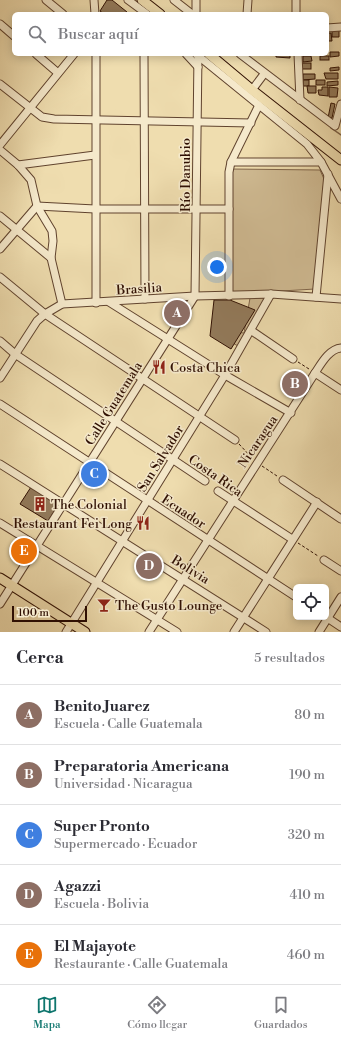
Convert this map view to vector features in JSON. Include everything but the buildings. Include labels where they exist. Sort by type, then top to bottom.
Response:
[{"type":"main road","points":[[142,0],[152,12]]},
{"type":"main road","points":[[211,56],[341,160]]},
{"type":"main road","points":[[0,578],[85,632]]},
{"type":"street","points":[[46,0],[61,12]]},
{"type":"street","points":[[94,0],[95,12]]},
{"type":"street","points":[[128,0],[151,12]]},
{"type":"street","points":[[174,0],[189,12]]},
{"type":"street","points":[[196,0],[196,12]]},
{"type":"street","points":[[248,0],[248,12]]},
{"type":"street","points":[[296,0],[296,12]]},
{"type":"street","points":[[0,24],[12,34]]},
{"type":"street","points":[[329,28],[341,27]]},
{"type":"street","points":[[38,56],[58,73]]},
{"type":"street","points":[[0,144],[72,56]]},
{"type":"street","points":[[96,56],[94,121],[96,303]]},
{"type":"street","points":[[144,56],[146,121],[145,299]]},
{"type":"street","points":[[188,56],[198,67]]},
{"type":"street","name":"Río Danubio","points":[[195,296],[197,210],[197,56]]},
{"type":"street","points":[[198,56],[307,144],[321,162],[341,198]]},
{"type":"street","points":[[298,56],[300,100]]},
{"type":"street","points":[[248,57],[263,76],[300,100],[335,126],[341,104]]},
{"type":"street","points":[[252,90],[263,76]]},
{"type":"street","points":[[0,84],[42,117],[54,119],[251,123]]},
{"type":"street","points":[[229,296],[229,172],[231,162],[259,106]]},
{"type":"street","points":[[0,150],[18,165],[31,180],[37,206],[52,231],[53,241],[51,258],[62,304]]},
{"type":"street","points":[[18,165],[95,155]]},
{"type":"street","points":[[231,162],[321,162]]},
{"type":"street","points":[[316,297],[328,174]]},
{"type":"street","points":[[37,206],[95,209],[229,209]]},
{"type":"street","points":[[0,249],[37,206]]},
{"type":"street","points":[[0,216],[51,258]]},
{"type":"street","points":[[0,277],[45,314],[235,440]]},
{"type":"street","name":"Brasilia","points":[[0,378],[33,326],[45,314],[62,304],[195,296],[271,294],[341,299]]},
{"type":"street","name":"San Salvador","points":[[66,632],[98,583],[252,331],[271,294]]},
{"type":"street","name":"Calle Guatemala","points":[[0,604],[195,296]]},
{"type":"street","points":[[109,302],[225,375],[291,413]]},
{"type":"street","points":[[252,331],[293,359]]},
{"type":"street","name":"Costa Rica","points":[[0,341],[15,354],[116,420],[205,481]]},
{"type":"street","name":"Nicaragua","points":[[149,632],[325,358],[339,348]]},
{"type":"street","points":[[315,373],[341,390]]},
{"type":"street","name":"Ecuador","points":[[0,404],[293,595]]},
{"type":"street","name":"Bolivia","points":[[0,464],[183,578],[266,632]]},
{"type":"street","points":[[283,480],[341,519]]},
{"type":"street","name":"Costa Rica","points":[[218,491],[292,540]]},
{"type":"street","points":[[234,632],[267,578],[317,502]]},
{"type":"street","points":[[0,523],[178,632]]},
{"type":"street","points":[[324,560],[341,571]]},
{"type":"street","points":[[329,614],[341,597]]},
{"type":"street","points":[[329,618],[341,627]]},
{"type":"street","points":[[319,632],[325,620]]},
{"type":"path","points":[[293,359],[315,373]]},
{"type":"path","points":[[292,540],[324,560]]},
{"type":"shaded area","points":[[231,169],[320,170],[324,179],[315,289],[231,294]]},
{"type":"shaded area","points":[[250,298],[264,298],[263,307],[238,346],[229,341],[232,332],[244,333]]},
{"type":"waterway","points":[[331,128],[341,135]]},
{"type":"place","name":"Benito Juarez","points":[[177,313]]},
{"type":"place","name":"Costa Chica","points":[[159,367]]},
{"type":"place","name":"Preparatoria Americana","points":[[295,384]]},
{"type":"place","name":"Super Pronto","points":[[94,474]]},
{"type":"place","name":"The Colonial","points":[[40,504]]},
{"type":"place","name":"Restaurant Fei Long","points":[[143,523]]},
{"type":"place","name":"El Majayote","points":[[24,551]]},
{"type":"place","name":"Agazzi","points":[[149,566]]},
{"type":"place","name":"The Gusto Lounge","points":[[104,605]]}]
